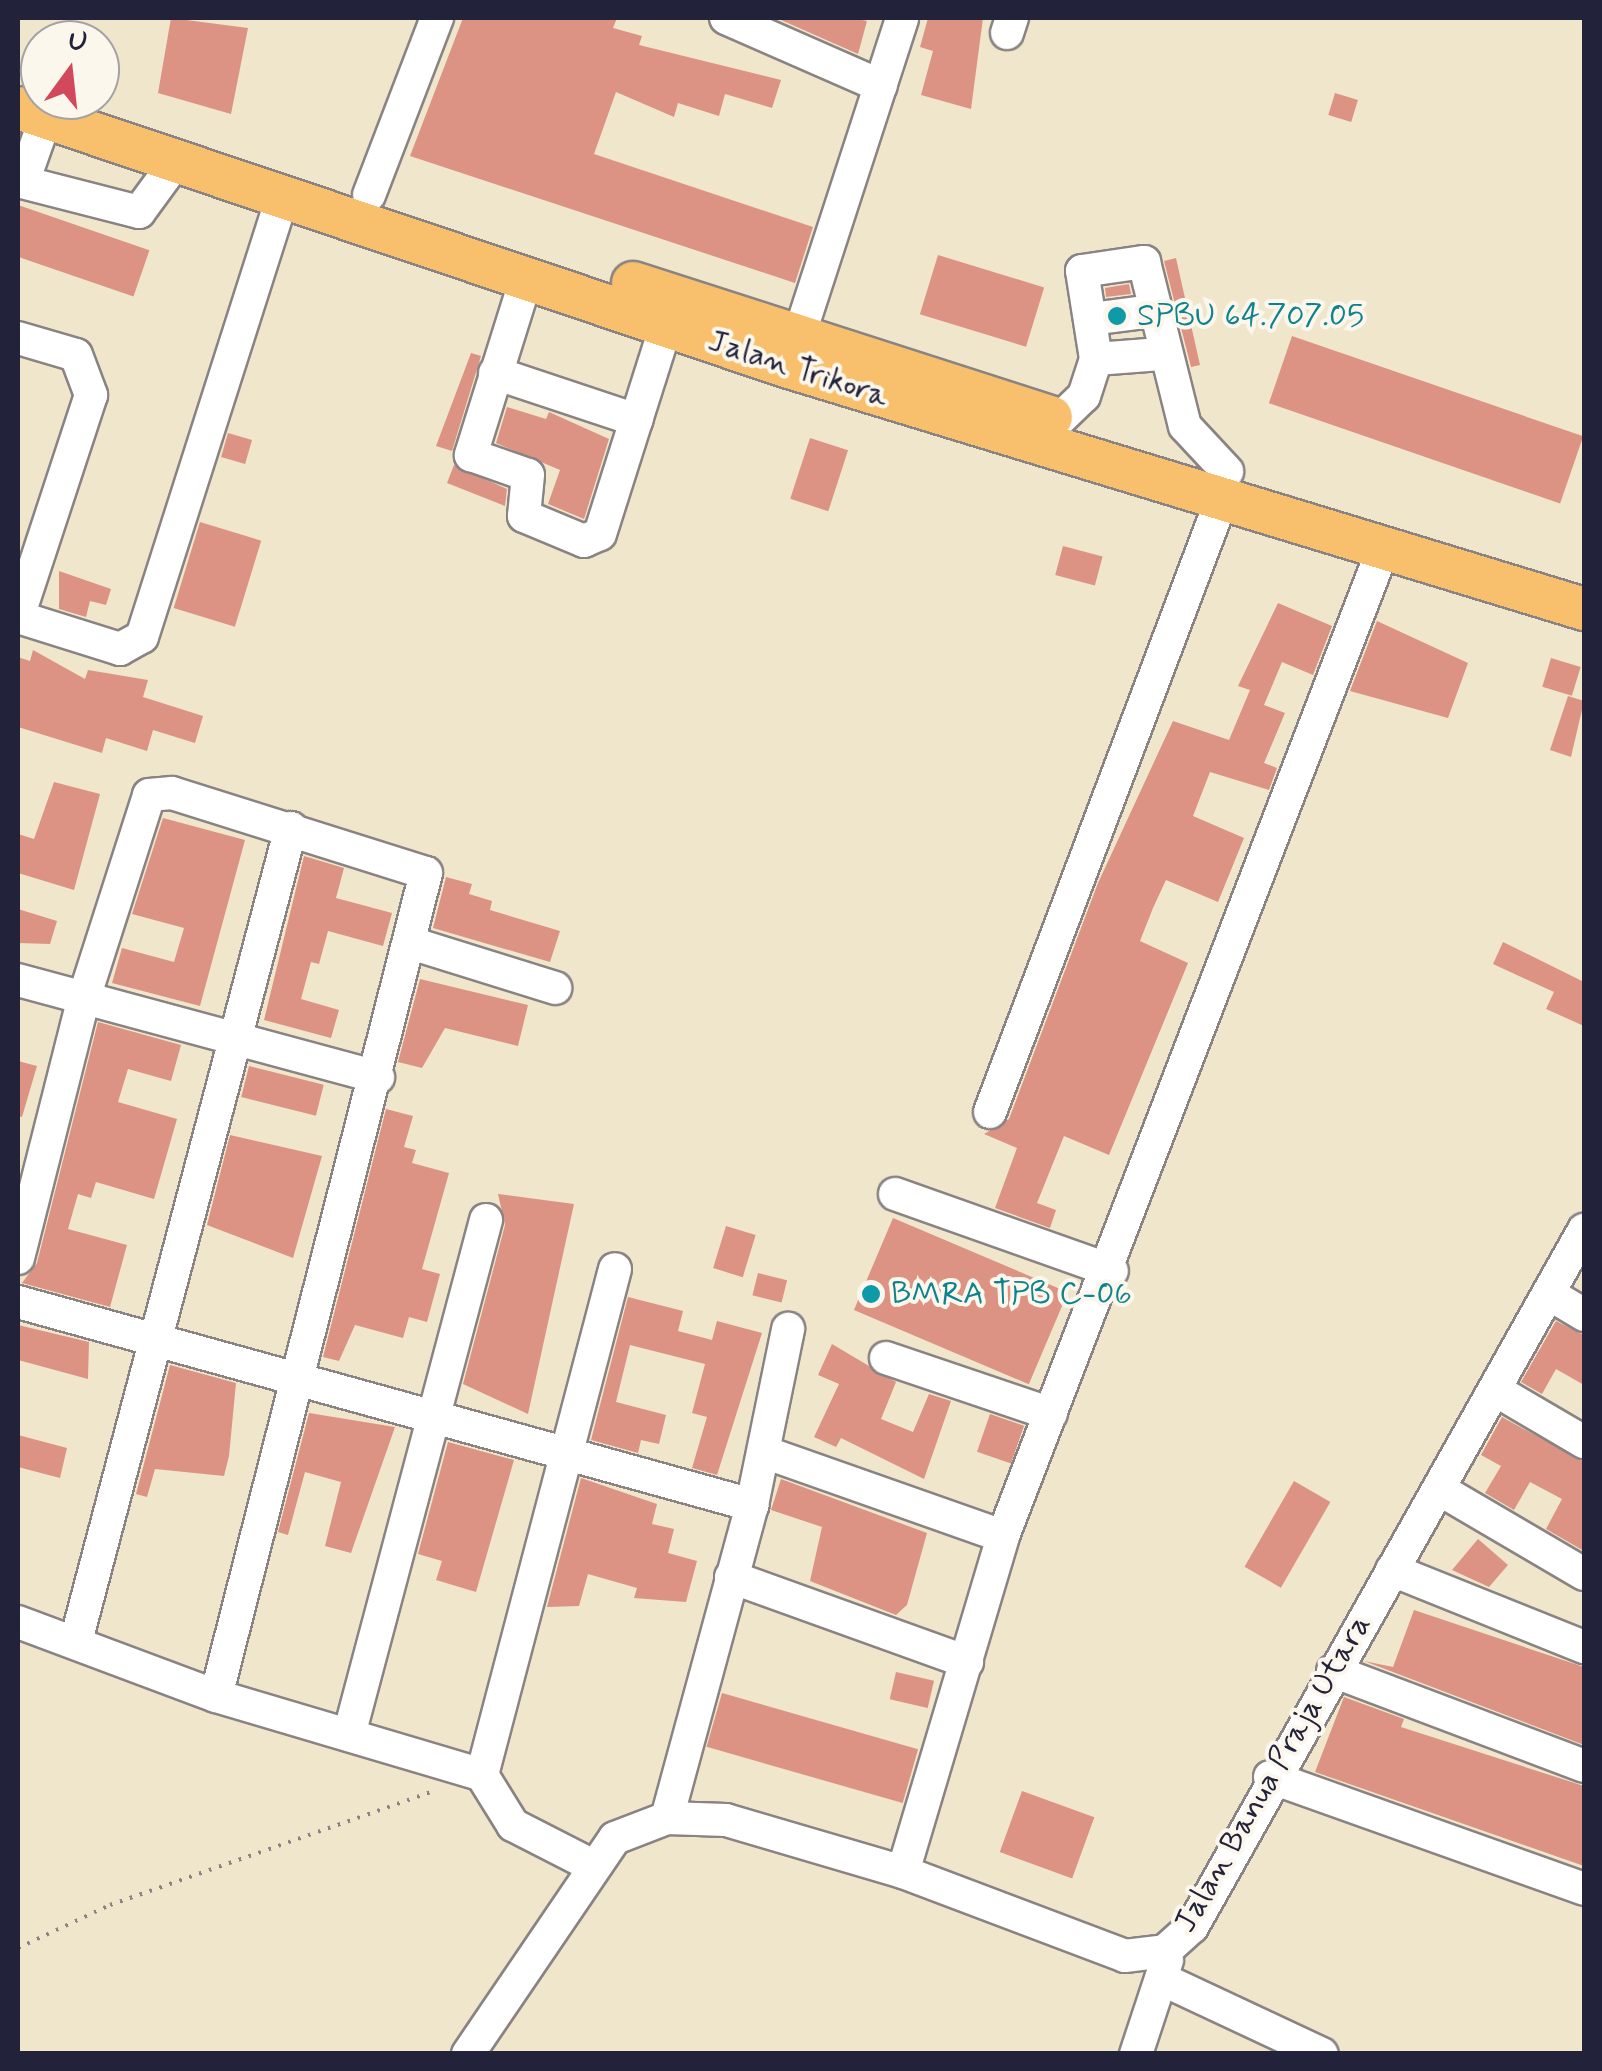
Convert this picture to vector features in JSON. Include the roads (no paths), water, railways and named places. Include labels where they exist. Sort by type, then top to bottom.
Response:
[{"type":"main road","name":"Jalan Trikora","points":[[85,120],[177,160],[666,326],[794,353],[1060,419],[1385,544],[1584,609]]},
{"type":"main road","name":"Jalan Trikora","points":[[106,120],[369,195],[794,353],[1225,484],[1584,579]]},
{"type":"street","points":[[369,195],[437,18]]},
{"type":"street","points":[[726,18],[881,86]]},
{"type":"street","points":[[794,353],[902,18]]},
{"type":"street","points":[[40,120],[20,182],[138,212],[177,160]]},
{"type":"street","points":[[18,338],[76,356],[90,375],[32,521],[18,617],[120,650],[142,638],[283,195]]},
{"type":"street","points":[[990,1112],[1225,484],[1185,426],[1161,354],[1144,262],[1082,271],[1096,359],[1084,396],[1060,419]]},
{"type":"street","points":[[527,276],[471,455],[528,474],[524,516],[584,541],[600,534],[666,326]]},
{"type":"street","points":[[1091,319],[1153,312]]},
{"type":"street","points":[[1096,359],[1161,354]]},
{"type":"street","points":[[495,373],[636,420]]},
{"type":"street","points":[[902,1872],[1003,1536],[1112,1272],[1385,544]]},
{"type":"street","points":[[18,1258],[84,998],[149,795],[172,793],[426,872],[414,944],[297,1373],[216,1696]]},
{"type":"street","points":[[76,1641],[151,1338],[291,828]]},
{"type":"street","points":[[414,944],[554,988]]},
{"type":"street","points":[[18,980],[378,1077]]},
{"type":"street","points":[[894,1194],[1112,1272]]},
{"type":"street","points":[[349,1736],[486,1220]]},
{"type":"street","name":"Jalan Banua Praja Utara","points":[[468,2054],[592,1866],[615,1838],[667,1818],[726,1820],[902,1872],[1125,1956],[1165,1966],[1192,1927],[1270,1777],[1497,1391],[1584,1230]]},
{"type":"street","points":[[482,1775],[615,1269]]},
{"type":"street","points":[[1551,1296],[1584,1315]]},
{"type":"street","points":[[18,1302],[297,1373],[752,1505]]},
{"type":"street","points":[[667,1818],[752,1505],[788,1330]]},
{"type":"street","points":[[886,1358],[1051,1414]]},
{"type":"street","points":[[1497,1391],[1584,1442]]},
{"type":"street","points":[[764,1452],[1003,1536]]},
{"type":"street","points":[[1440,1489],[1584,1574]]},
{"type":"street","points":[[1392,1570],[1584,1647]]},
{"type":"street","points":[[731,1577],[967,1662]]},
{"type":"street","points":[[18,1622],[216,1696],[482,1775],[513,1826],[592,1866]]},
{"type":"street","points":[[1333,1671],[1584,1766]]},
{"type":"street","points":[[1270,1777],[1584,1890]]},
{"type":"street","points":[[1136,2054],[1165,1966],[1322,2054]]},
{"type":"place","name":"SPBU 64.707.05","points":[[1117,316]]},
{"type":"place","name":"BMRA TPB C-06","points":[[871,1294]]}]
